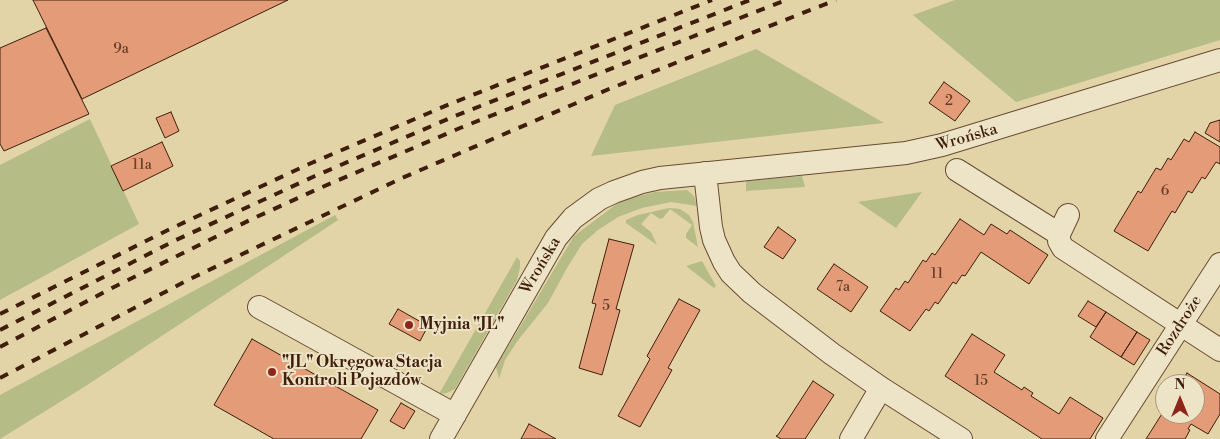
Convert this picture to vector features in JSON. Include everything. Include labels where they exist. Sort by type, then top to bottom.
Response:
[{"type":"street","name":"Wrońska","points":[[441,439],[559,233],[573,218],[599,199],[626,187],[660,178],[906,153],[942,145],[1220,60]]},
{"type":"street","points":[[957,170],[1063,225],[1059,241],[1063,248],[1220,350]]},
{"type":"street","points":[[705,173],[714,240],[731,273],[752,293],[832,354],[961,439]]},
{"type":"street","name":"Rozdroże","points":[[1107,439],[1220,264]]},
{"type":"street","points":[[259,307],[455,415]]},
{"type":"street","points":[[851,439],[881,388]]},
{"type":"green space","points":[[955,0],[1220,0],[1220,40],[1016,102],[913,15]]},
{"type":"green space","points":[[756,49],[884,123],[591,156],[615,105]]},
{"type":"green space","points":[[90,119],[139,224],[0,300],[0,165]]},
{"type":"green space","points":[[802,176],[805,187],[746,191],[746,181]]},
{"type":"green space","points":[[687,190],[694,196],[697,206],[671,202],[642,208],[618,217],[598,230],[582,244],[548,303],[505,360],[499,379],[496,367],[574,236],[622,200],[655,192]]},
{"type":"green space","points":[[922,192],[896,228],[858,202]]},
{"type":"green space","points":[[669,208],[680,209],[689,215],[693,222],[698,247],[686,238],[686,234],[692,225],[670,209],[660,219],[651,213],[641,224],[651,232],[657,245],[626,223],[626,220],[638,215]]},
{"type":"green space","points":[[335,215],[338,220],[81,389],[0,439],[0,395]]},
{"type":"green space","points":[[517,257],[520,261],[520,267],[517,280],[455,389],[439,394]]},
{"type":"green space","points":[[702,261],[716,286],[714,288],[686,266]]},
{"type":"building","points":[[33,0],[288,0],[82,99]]},
{"type":"building","points":[[46,28],[89,114],[4,151],[0,144],[0,48]]},
{"type":"building","points":[[944,82],[970,101],[955,121],[929,103]]},
{"type":"building","points":[[171,112],[179,131],[165,138],[156,118]]},
{"type":"building","points":[[1220,120],[1220,142],[1205,133],[1210,123]]},
{"type":"building","points":[[1195,132],[1220,147],[1220,164],[1216,162],[1205,179],[1202,177],[1192,193],[1188,191],[1175,213],[1172,211],[1148,251],[1114,231],[1138,191],[1141,193],[1156,168],[1161,170],[1168,158],[1171,160],[1184,139],[1189,142]]},
{"type":"building","points":[[162,142],[173,166],[123,191],[111,166]]},
{"type":"building","points":[[960,219],[984,235],[991,224],[1007,234],[1010,230],[1048,255],[1029,284],[981,252],[965,276],[962,275],[956,284],[953,282],[938,304],[935,302],[929,311],[926,309],[910,331],[880,311],[896,288],[899,290],[905,281],[908,283],[923,260],[926,262],[932,253],[935,255]]},
{"type":"building","points":[[778,227],[796,240],[783,259],[764,247]]},
{"type":"building","points":[[609,239],[634,245],[616,309],[620,310],[602,375],[579,368],[596,304],[592,303]]},
{"type":"building","points":[[834,264],[868,287],[851,312],[817,289]]},
{"type":"building","points":[[679,299],[700,310],[668,368],[672,370],[640,427],[618,416],[650,359],[647,356]]},
{"type":"building","points":[[1088,301],[1106,312],[1096,327],[1078,316]]},
{"type":"building","name":"Myjnia \"JL\"","points":[[398,309],[428,326],[420,341],[389,324]]},
{"type":"building","points":[[1106,312],[1137,332],[1121,357],[1090,337]]},
{"type":"building","points":[[1137,332],[1150,340],[1134,365],[1121,357]]},
{"type":"building","points":[[972,334],[1005,355],[994,372],[1022,390],[1024,387],[1033,393],[1031,396],[1059,414],[1070,397],[1103,418],[1090,439],[1042,439],[945,376]]},
{"type":"building","name":"\"JL\" Okręgowa Stacja Kontroli Pojazdów","points":[[252,339],[378,410],[361,439],[274,439],[214,405]]},
{"type":"building","points":[[813,381],[834,395],[805,439],[781,439],[776,436],[778,435]]},
{"type":"building","points":[[1205,384],[1220,394],[1220,414],[1208,434],[1191,424],[1205,424]]},
{"type":"building","points":[[401,403],[415,411],[404,429],[390,421]]},
{"type":"building","points":[[529,424],[556,439],[521,439]]},
{"type":"building","points":[[1156,424],[1191,424],[1185,439],[1146,439]]},
{"type":"railway","points":[[0,314],[168,230],[309,164],[450,104],[712,0]]},
{"type":"railway","points":[[0,330],[174,241],[315,176],[455,116],[750,0]]},
{"type":"railway","points":[[0,347],[112,288],[252,219],[320,188],[460,128],[786,0]]},
{"type":"railway","points":[[0,378],[190,279],[402,178],[609,89],[836,0]]},
{"type":"place","name":"Myjnia \"JL\"","points":[[409,325]]},
{"type":"place","name":"\"JL\" Okręgowa Stacja Kontroli Pojazdów","points":[[272,372]]}]
